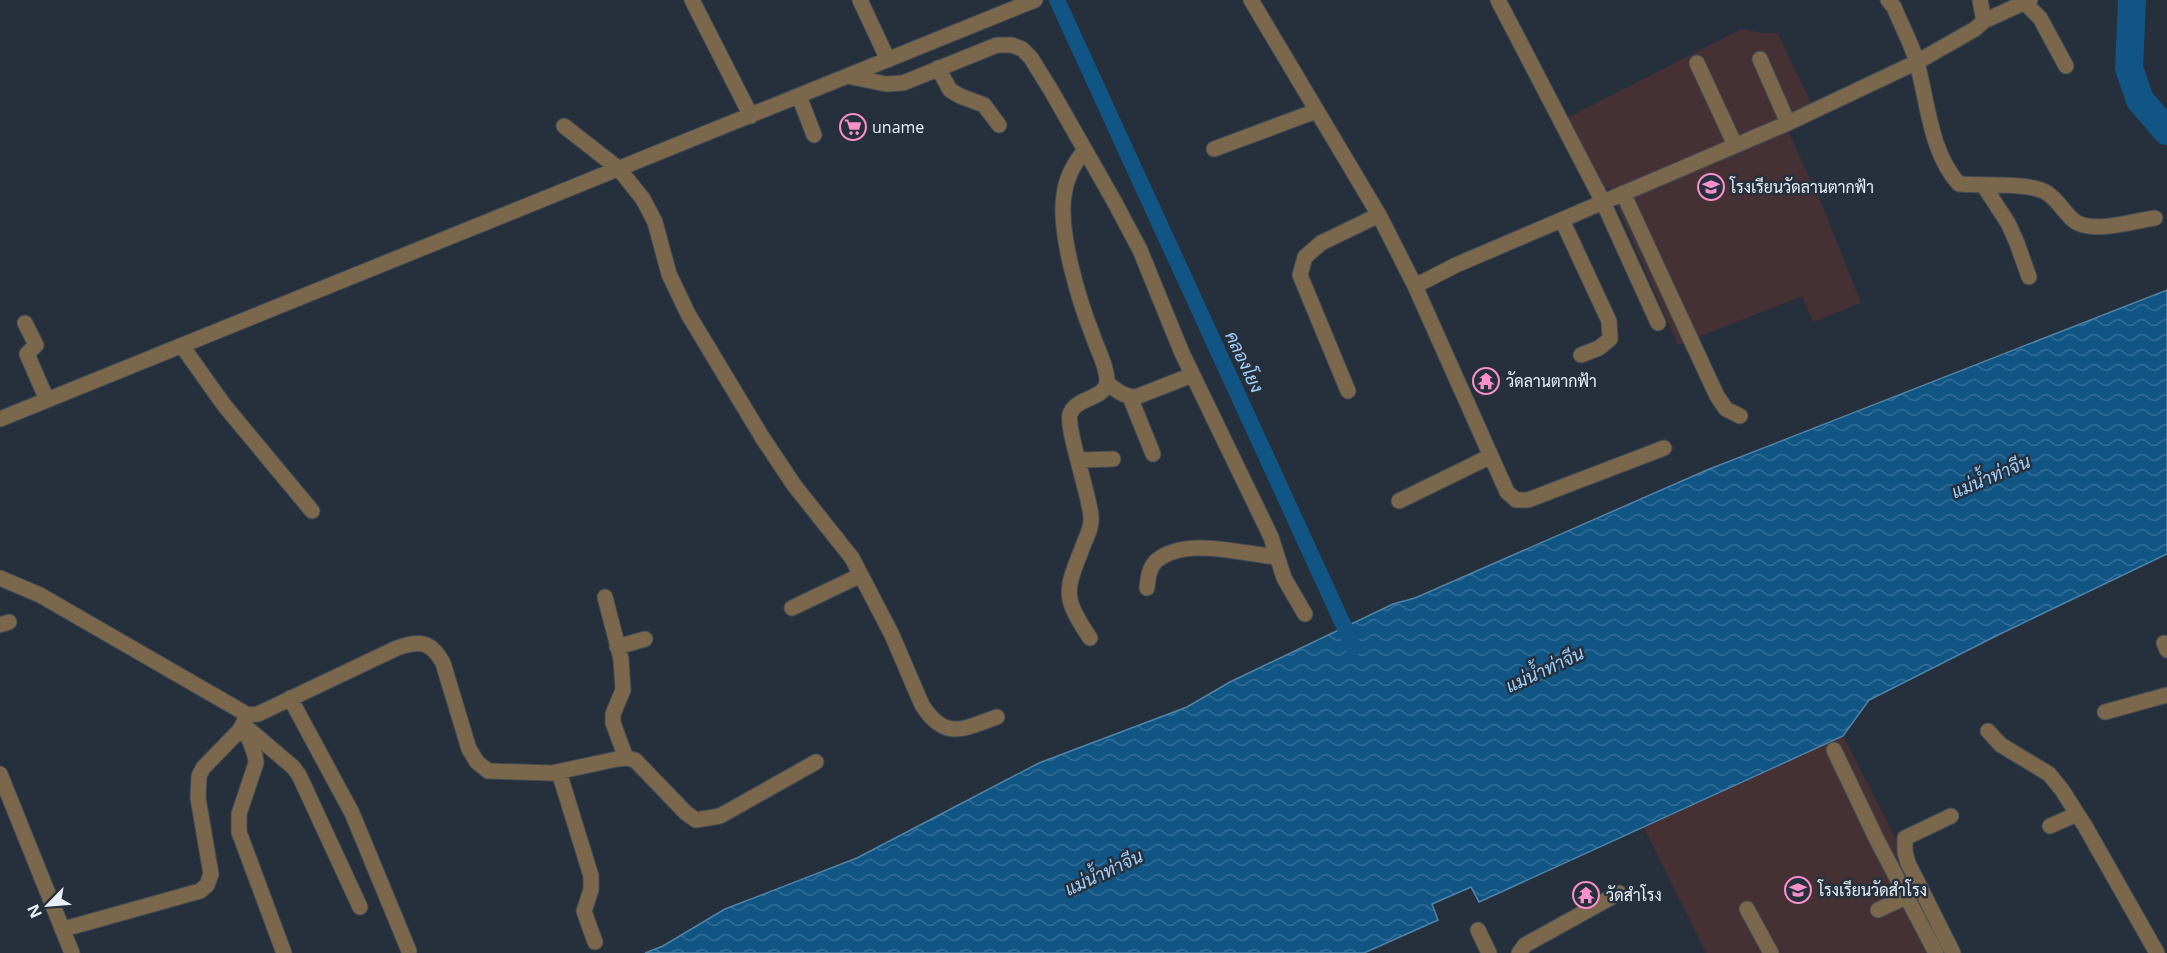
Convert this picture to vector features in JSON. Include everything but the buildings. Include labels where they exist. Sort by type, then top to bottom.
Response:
[{"type":"street","points":[[692,0],[751,116]]},
{"type":"street","points":[[860,0],[888,60]]},
{"type":"street","points":[[0,419],[1035,0]]},
{"type":"street","points":[[1251,0],[1379,215],[1415,286],[1507,492],[1516,500],[1528,500],[1664,448]]},
{"type":"street","points":[[1498,0],[1603,202],[1658,323]]},
{"type":"street","points":[[1888,0],[1894,7],[1917,62],[1932,124],[1948,171],[1959,184],[2023,185],[2047,192],[2075,222],[2089,228],[2155,218]]},
{"type":"street","points":[[1980,0],[1984,21]]},
{"type":"street","points":[[1415,286],[1456,265],[1788,123],[1917,62],[1975,29],[1984,21],[2027,2],[2040,18],[2066,66]]},
{"type":"street","points":[[847,76],[886,84],[903,83],[997,45],[1012,45],[1022,49],[1031,58],[1140,250],[1192,375],[1268,530],[1284,578],[1305,614]]},
{"type":"street","points":[[1761,59],[1788,123]]},
{"type":"street","points":[[1697,63],[1735,145]]},
{"type":"street","points":[[938,68],[950,90],[984,105],[999,125]]},
{"type":"street","points":[[799,96],[814,135]]},
{"type":"street","points":[[1214,149],[1317,111]]},
{"type":"street","points":[[564,126],[619,169],[650,211],[669,274],[688,314],[794,485],[852,558],[892,635],[922,705],[934,722],[951,729],[967,728],[997,717]]},
{"type":"street","points":[[1085,150],[1075,161],[1069,178],[1064,195],[1063,215],[1076,286],[1106,369],[1107,383],[1104,391],[1076,404],[1070,415],[1070,429],[1091,515],[1091,529],[1069,583],[1069,602],[1090,638]]},
{"type":"street","points":[[1984,186],[2008,224],[2029,277]]},
{"type":"street","points":[[1623,193],[1717,396],[1726,409],[1740,416]]},
{"type":"street","points":[[1348,391],[1300,275],[1305,257],[1321,243],[1379,215]]},
{"type":"street","points":[[1562,220],[1609,321],[1610,339],[1599,348],[1581,355]]},
{"type":"street","points":[[25,323],[36,346],[27,354],[47,400]]},
{"type":"street","points":[[182,346],[224,405],[312,511]]},
{"type":"street","points":[[1107,383],[1130,397],[1136,397],[1192,375]]},
{"type":"street","points":[[1130,397],[1153,454]]},
{"type":"street","points":[[1399,501],[1491,456]]},
{"type":"street","points":[[1079,460],[1113,459]]},
{"type":"street","points":[[1147,588],[1149,572],[1155,562],[1171,553],[1197,547],[1277,557]]},
{"type":"street","points":[[792,608],[861,575]]},
{"type":"street","points":[[0,578],[40,595],[244,723],[287,761],[299,775],[360,907]]},
{"type":"street","points":[[605,597],[621,659],[623,690],[613,714],[613,723],[626,758]]},
{"type":"street","points":[[617,647],[645,639]]},
{"type":"street","points":[[64,929],[200,891],[207,885],[211,874],[198,798],[199,776],[203,768],[244,723],[258,714],[397,648],[415,644],[426,644],[436,650],[443,663],[469,749],[483,769],[493,772],[559,772],[626,758],[635,760],[686,813],[696,820],[720,816],[816,762]]},
{"type":"street","points":[[2105,712],[2167,695]]},
{"type":"street","points":[[290,698],[352,813],[409,951]]},
{"type":"street","points":[[244,723],[256,763],[239,814],[239,832],[285,953]]},
{"type":"street","points":[[1988,731],[2001,745],[2049,774],[2062,790],[2157,953]]},
{"type":"street","points":[[1834,750],[1936,953]]},
{"type":"street","points":[[559,772],[591,876],[591,890],[584,911],[595,942]]},
{"type":"street","points":[[0,774],[72,953]]},
{"type":"street","points":[[2050,826],[2078,814]]},
{"type":"street","points":[[1951,816],[1905,838],[1905,852],[1908,863],[1953,953]]},
{"type":"street","points":[[1519,953],[1525,945],[1618,893]]},
{"type":"street","points":[[1878,910],[1906,897]]},
{"type":"street","points":[[1747,909],[1771,953]]},
{"type":"street","points":[[1478,930],[1489,953]]},
{"type":"shaded area","name":"โรงเรียนวัดลานตากฟ้า","points":[[1741,29],[1778,33],[1811,103],[1782,118],[1820,200],[1861,303],[1813,322],[1802,296],[1678,345],[1609,187],[1604,188],[1565,119]]},
{"type":"shaded area","name":"โรงเรียนวัดสำโรง","points":[[1843,736],[1955,953],[1706,953],[1643,826]]},
{"type":"water","name":"แม่น้ำท่าจีน","points":[[2167,290],[2167,554],[1869,700],[1843,736],[1479,902],[1471,887],[1432,904],[1438,920],[1364,953],[645,953],[663,946],[725,909],[857,858],[1039,763],[1187,707],[1230,682],[1393,604],[1415,598],[1707,470]]},
{"type":"waterway","name":"คลองโยง","points":[[1057,0],[1354,648]]},
{"type":"waterway","points":[[2132,0],[2129,68],[2140,100],[2167,131]]},
{"type":"place","name":"uname","points":[[853,127]]},
{"type":"place","name":"โรงเรียนวัดลานตากฟ้า","points":[[1711,187]]},
{"type":"place","name":"วัดลานตากฟ้า","points":[[1486,381]]},
{"type":"place","name":"โรงเรียนวัดสำโรง","points":[[1798,890]]},
{"type":"place","name":"วัดสำโรง","points":[[1586,895]]}]
